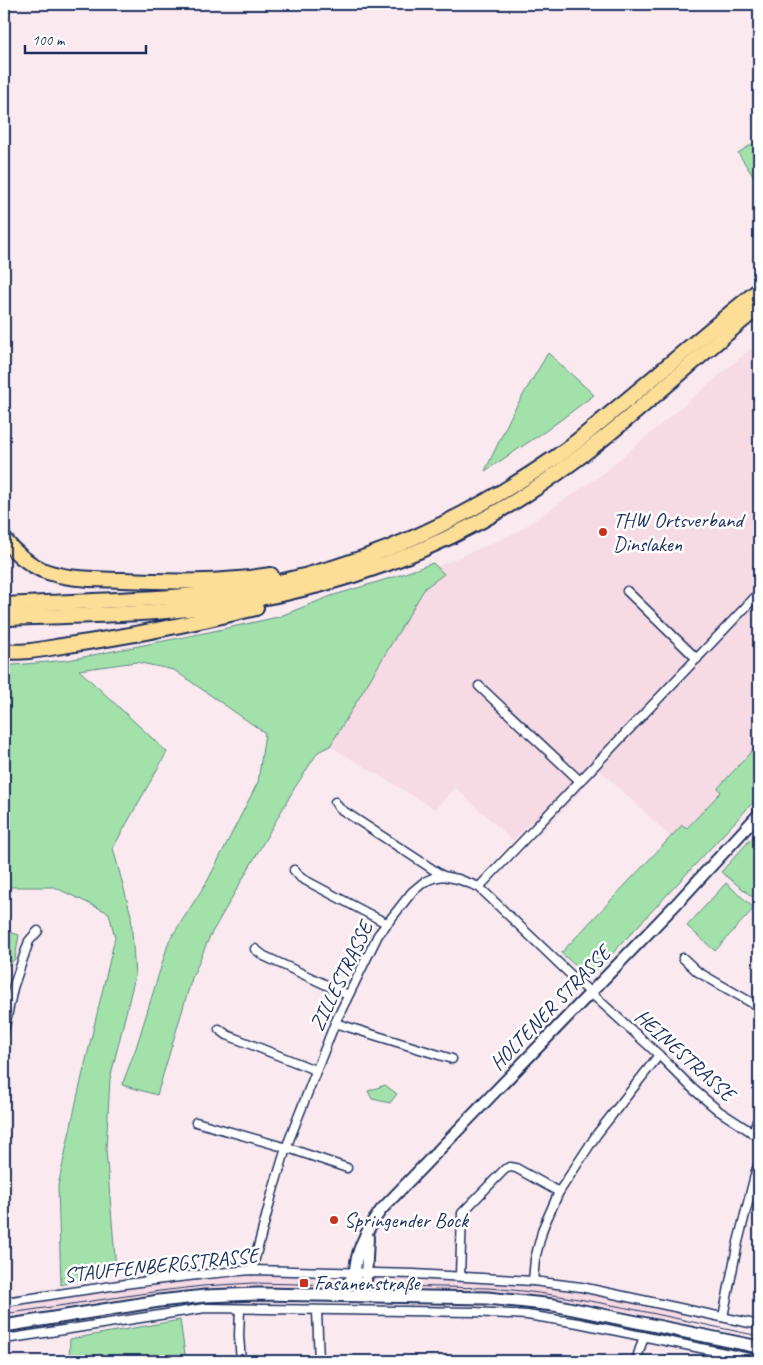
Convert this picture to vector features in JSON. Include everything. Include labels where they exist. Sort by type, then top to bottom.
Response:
[{"type":"highway","points":[[4,651],[25,651],[149,632],[259,607],[375,568],[425,548],[472,526],[518,500],[566,467],[606,436],[756,298]]},
{"type":"highway","points":[[4,605],[154,599],[209,594],[259,586],[344,565],[419,536],[465,514],[512,487],[558,456],[729,323]]},
{"type":"highway","points":[[4,539],[18,555],[42,570],[89,579],[158,581],[234,579],[344,565]]},
{"type":"highway","points":[[4,618],[172,610],[260,599],[308,589]]},
{"type":"main road","points":[[4,1326],[159,1301],[205,1296],[258,1294],[487,1298],[554,1305],[759,1347]]},
{"type":"street","points":[[627,591],[697,659]]},
{"type":"street","points":[[480,887],[759,592]]},
{"type":"street","points":[[479,686],[580,781]]},
{"type":"street","points":[[335,802],[339,808],[443,876],[480,887],[590,993]]},
{"type":"street","name":"HOLTENER STRASSE","points":[[361,1296],[360,1248],[381,1210],[759,814]]},
{"type":"street","points":[[294,870],[301,878],[386,923]]},
{"type":"street","name":"ZILLESTRASSE","points":[[252,1270],[286,1148],[335,1023],[367,954],[386,923],[412,892],[424,882],[443,876]]},
{"type":"street","points":[[4,1031],[13,988],[29,941],[38,931]]},
{"type":"street","points":[[255,949],[264,956],[348,995]]},
{"type":"street","points":[[683,958],[698,972],[759,1007]]},
{"type":"street","name":"HEINESTRASSE","points":[[590,993],[659,1055],[692,1090],[719,1111],[756,1135]]},
{"type":"street","points":[[335,1023],[452,1059]]},
{"type":"street","points":[[219,1029],[227,1035],[316,1070]]},
{"type":"street","points":[[533,1281],[535,1259],[541,1234],[559,1192],[597,1134],[659,1055]]},
{"type":"street","points":[[756,1135],[759,1117]]},
{"type":"street","points":[[196,1122],[347,1168]]},
{"type":"street","points":[[723,1317],[738,1242],[759,1164]]},
{"type":"street","points":[[460,1276],[462,1212],[505,1169],[510,1167],[516,1168],[559,1192]]},
{"type":"street","name":"STAUFFENBERGSTRASSE","points":[[4,1302],[202,1274],[252,1270],[362,1276],[460,1276],[533,1281],[581,1287],[759,1325]]},
{"type":"street","points":[[362,1276],[374,1296]]},
{"type":"street","name":"HOLTENER STRASSE","points":[[335,1296],[347,1285],[362,1276]]},
{"type":"street","points":[[4,1361],[4,1339],[205,1308],[474,1312],[527,1315],[578,1323],[759,1360]]},
{"type":"street","points":[[240,1309],[239,1336],[241,1361]]},
{"type":"street","points":[[317,1311],[319,1361]]},
{"type":"street","points":[[636,1361],[644,1336]]},
{"type":"shaded area","points":[[759,342],[759,743],[718,787],[722,791],[686,828],[682,825],[671,837],[600,770],[541,833],[530,822],[513,841],[455,787],[435,809],[330,746],[425,587],[444,574],[436,567],[516,533],[601,475]]},
{"type":"shaded area","points":[[276,1273],[328,1274],[329,1277],[514,1283],[584,1292],[683,1312],[680,1322],[582,1302],[487,1291],[254,1287],[203,1289],[153,1294],[4,1317],[4,1306],[203,1278]]},
{"type":"green space","points":[[759,140],[759,185],[738,153]]},
{"type":"green space","points":[[548,353],[594,395],[547,430],[485,471],[513,412]]},
{"type":"green space","points":[[433,563],[444,574],[425,588],[330,746],[318,752],[294,789],[210,936],[192,978],[157,1095],[122,1085],[136,1048],[169,941],[208,880],[258,782],[265,733],[174,670],[136,662],[79,670],[167,752],[113,848],[131,915],[135,976],[110,1079],[106,1149],[116,1269],[61,1285],[58,1186],[115,938],[109,913],[54,887],[4,887],[4,666],[68,660],[278,617],[331,596]]},
{"type":"green space","points":[[759,743],[759,796],[598,969],[589,973],[578,968],[561,953],[682,825],[687,828],[721,792],[718,788]]},
{"type":"green space","points":[[759,830],[759,902],[721,872]]},
{"type":"green space","points":[[726,883],[754,908],[715,951],[687,926]]},
{"type":"green space","points":[[4,930],[19,935],[15,959],[4,969]]},
{"type":"green space","points":[[385,1085],[397,1094],[390,1103],[372,1099],[368,1091]]},
{"type":"green space","points":[[180,1320],[186,1361],[69,1361],[70,1339]]},
{"type":"tram line","points":[[4,1314],[160,1291],[253,1283],[488,1288],[590,1301],[759,1336]]},
{"type":"place","name":"THW Ortsverband Dinslaken","points":[[603,532]]},
{"type":"place","name":"Springender Bock","points":[[334,1220]]},
{"type":"place","name":"Fasanenstraße","points":[[304,1283]]}]
